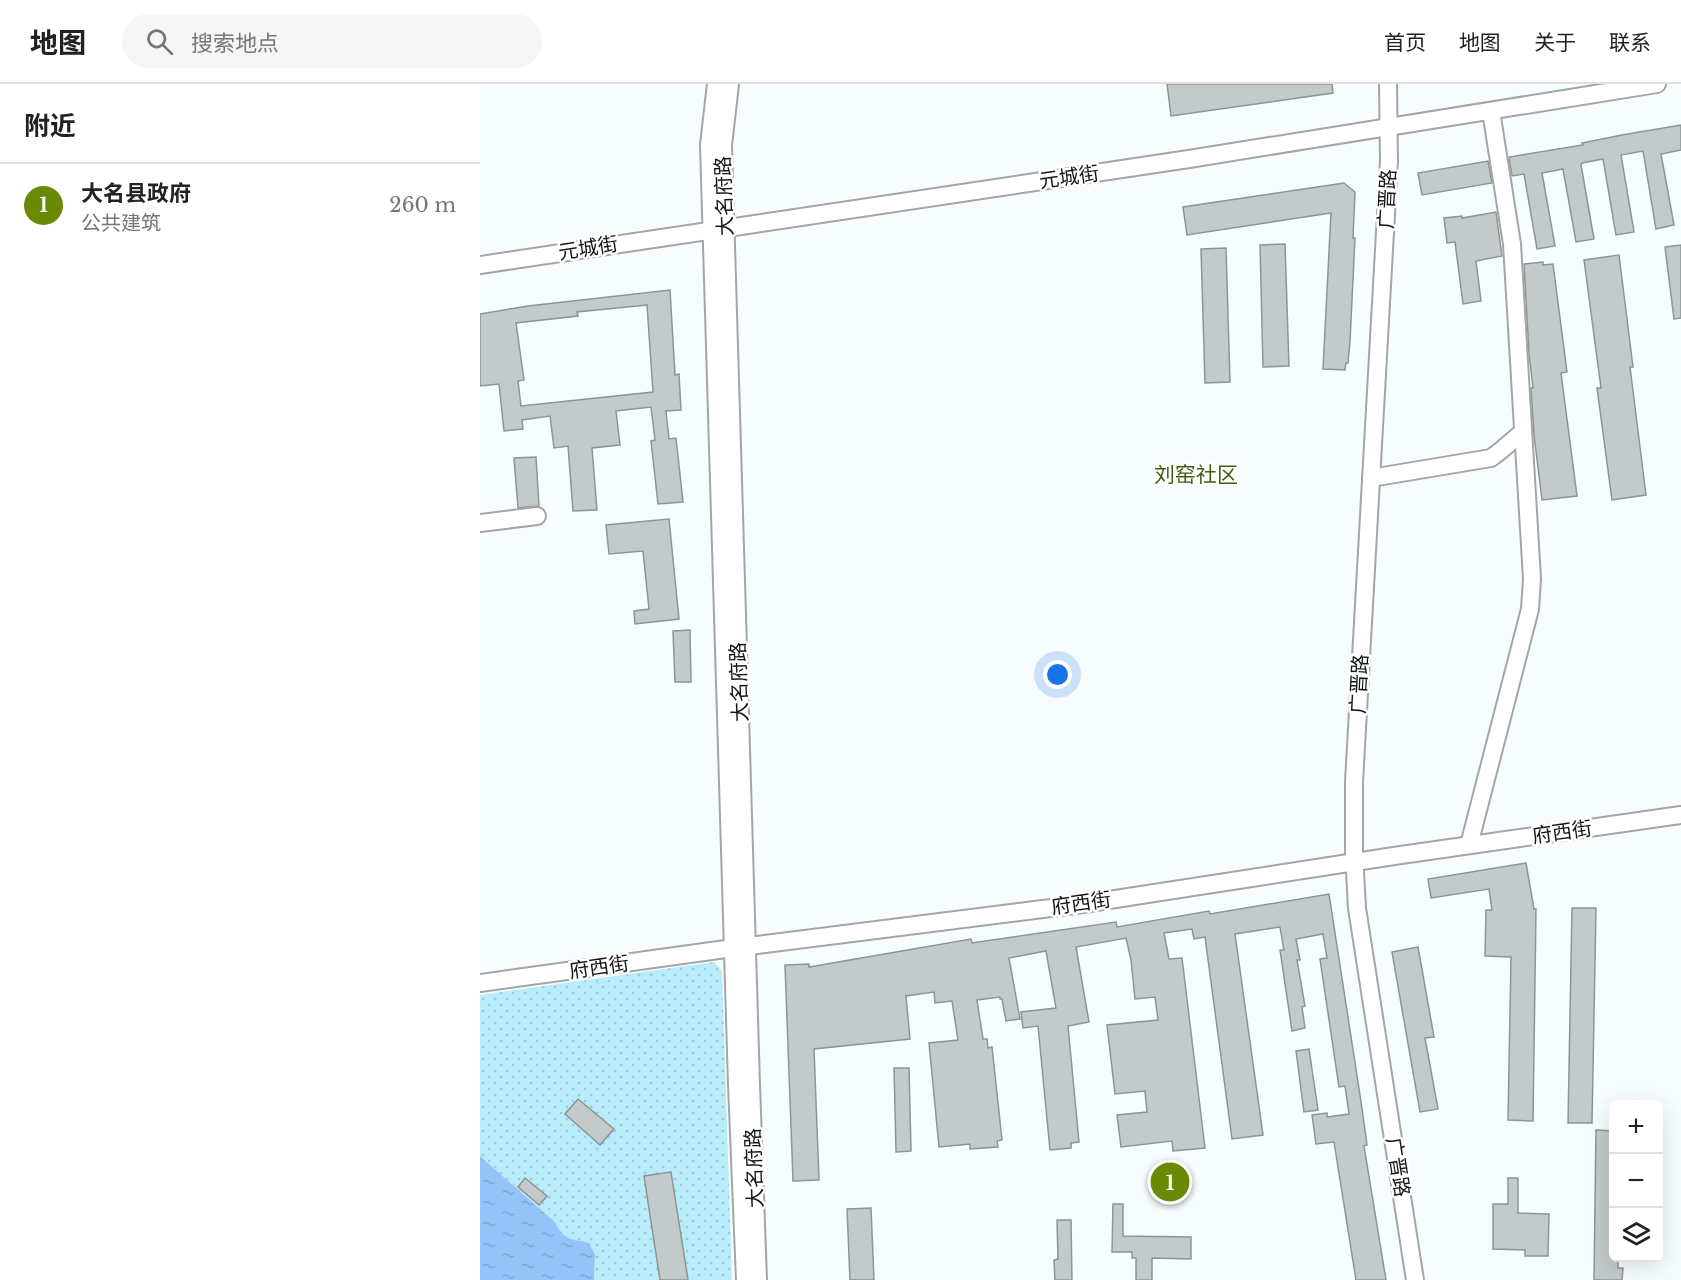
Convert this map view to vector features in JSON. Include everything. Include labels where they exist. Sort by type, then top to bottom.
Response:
[{"type":"street","name":"大名府路","points":[[716,84],[710,145],[718,228],[740,947],[745,1280]]},
{"type":"street","name":"大名府路","points":[[718,228],[723,145],[730,84]]},
{"type":"street","name":"广晋路","points":[[1388,84],[1389,161],[1354,782],[1354,862],[1357,909],[1415,1280]]},
{"type":"street","name":"元城街","points":[[480,265],[1189,159],[1657,84]]},
{"type":"street","points":[[1468,845],[1530,609],[1532,579],[1512,244],[1491,111]]},
{"type":"street","points":[[1371,478],[1491,458],[1505,449],[1523,432]]},
{"type":"street","points":[[480,523],[537,516]]},
{"type":"street","name":"府西街","points":[[480,983],[740,947],[1083,904],[1681,815]]},
{"type":"street","name":"大名府路","points":[[740,947],[758,1280]]},
{"type":"shaded area","points":[[714,962],[722,971],[732,1280],[594,1280],[595,1255],[580,1241],[570,1240],[564,1236],[555,1222],[480,1156],[480,995]]},
{"type":"water","points":[[480,1156],[555,1222],[565,1236],[589,1243],[595,1255],[594,1280],[480,1280]]},
{"type":"building","points":[[1167,84],[1332,84],[1333,93],[1171,116]]},
{"type":"building","points":[[1681,125],[1681,150],[1661,154],[1674,225],[1656,229],[1643,151],[1621,155],[1634,232],[1616,235],[1603,159],[1581,165],[1594,239],[1576,242],[1563,169],[1542,173],[1555,246],[1537,249],[1524,174],[1512,176],[1509,157]]},
{"type":"building","points":[[1488,161],[1492,183],[1422,195],[1418,173]]},
{"type":"building","points":[[1344,183],[1355,192],[1353,238],[1355,238],[1348,363],[1346,363],[1345,370],[1323,369],[1331,213],[1187,235],[1183,207]]},
{"type":"building","points":[[1496,212],[1502,256],[1476,261],[1481,301],[1463,304],[1455,242],[1447,243],[1444,218],[1462,216],[1462,218]]},
{"type":"building","points":[[1285,244],[1289,366],[1263,367],[1260,245]]},
{"type":"building","points":[[1681,245],[1681,318],[1674,319],[1665,247]]},
{"type":"building","points":[[1226,248],[1230,382],[1205,383],[1201,249]]},
{"type":"building","points":[[1619,255],[1646,495],[1612,500],[1597,388],[1601,388],[1584,260]]},
{"type":"building","points":[[1543,262],[1543,265],[1553,264],[1567,372],[1561,373],[1577,496],[1542,500],[1534,435],[1524,264]]},
{"type":"building","points":[[670,290],[675,375],[679,374],[681,410],[666,411],[669,439],[676,438],[683,502],[658,504],[651,441],[655,440],[651,407],[616,411],[620,445],[592,448],[597,510],[573,511],[568,446],[554,448],[550,416],[522,420],[523,429],[504,431],[499,384],[480,386],[480,314],[528,306]],"holes":[[[647,305],[653,392],[521,406],[518,381],[524,380],[516,323],[578,316],[577,312]]]},
{"type":"building","points":[[536,457],[539,506],[518,508],[514,458]]},
{"type":"building","points":[[669,519],[679,619],[635,624],[634,611],[649,609],[643,551],[609,554],[606,525]]},
{"type":"building","points":[[690,630],[691,682],[675,682],[673,631]]},
{"type":"building","points":[[1526,863],[1534,909],[1536,909],[1533,1121],[1508,1120],[1511,957],[1485,956],[1486,910],[1492,910],[1489,889],[1431,898],[1428,879]]},
{"type":"building","points":[[1329,894],[1362,1108],[1367,1145],[1364,1146],[1386,1280],[1356,1280],[1334,1142],[1316,1144],[1312,1115],[1327,1113],[1327,1117],[1349,1114],[1345,1086],[1339,1087],[1320,959],[1327,958],[1323,934],[1296,939],[1300,960],[1297,960],[1305,1006],[1302,1007],[1305,1028],[1292,1031],[1280,950],[1284,950],[1280,927],[1235,934],[1263,1135],[1232,1139],[1205,937],[1194,939],[1192,929],[1164,933],[1169,959],[1182,958],[1205,1148],[1173,1151],[1172,1141],[1121,1147],[1117,1115],[1147,1112],[1145,1091],[1115,1094],[1107,1025],[1158,1020],[1155,997],[1135,999],[1126,938],[1076,947],[1089,1022],[1068,1026],[1079,1142],[1071,1143],[1071,1148],[1050,1150],[1038,1026],[1023,1028],[1021,1012],[1056,1008],[1046,951],[1009,958],[1020,1019],[1006,1021],[1000,997],[977,1000],[983,1039],[987,1039],[988,1048],[992,1047],[1002,1140],[997,1141],[998,1147],[970,1149],[970,1144],[939,1147],[929,1043],[958,1040],[952,1001],[935,1003],[934,992],[906,996],[910,1039],[814,1049],[819,1180],[793,1181],[785,965],[809,964],[809,967],[971,939],[972,943],[1116,922],[1117,927]]},
{"type":"building","points":[[1572,908],[1596,908],[1592,1123],[1568,1123]]},
{"type":"building","points":[[1418,947],[1434,1037],[1425,1038],[1438,1109],[1420,1112],[1392,952]]},
{"type":"building","points":[[1309,1049],[1318,1110],[1304,1112],[1296,1051]]},
{"type":"building","points":[[894,1068],[909,1068],[911,1151],[896,1152]]},
{"type":"building","points":[[578,1099],[614,1129],[600,1145],[565,1114]]},
{"type":"building","points":[[1596,1130],[1609,1131],[1609,1262],[1618,1262],[1618,1268],[1623,1268],[1622,1280],[1594,1280]]},
{"type":"building","points":[[671,1172],[688,1280],[660,1280],[644,1176]]},
{"type":"building","points":[[525,1178],[547,1196],[539,1205],[518,1187]]},
{"type":"building","points":[[1508,1178],[1518,1178],[1518,1213],[1549,1214],[1548,1256],[1525,1256],[1525,1250],[1493,1249],[1493,1204],[1508,1204]]},
{"type":"building","points":[[1113,1204],[1123,1204],[1123,1236],[1191,1237],[1191,1259],[1152,1258],[1152,1280],[1136,1280],[1136,1258],[1132,1258],[1132,1252],[1112,1252]]},
{"type":"building","points":[[871,1208],[874,1280],[850,1280],[847,1209]]},
{"type":"building","points":[[1057,1220],[1071,1220],[1072,1280],[1055,1280],[1054,1260],[1058,1259]]},
{"type":"place","name":"大名县政府","points":[[1170,1182]]},
{"type":"district","name":"刘窑社区","points":[[1196,475]]}]
